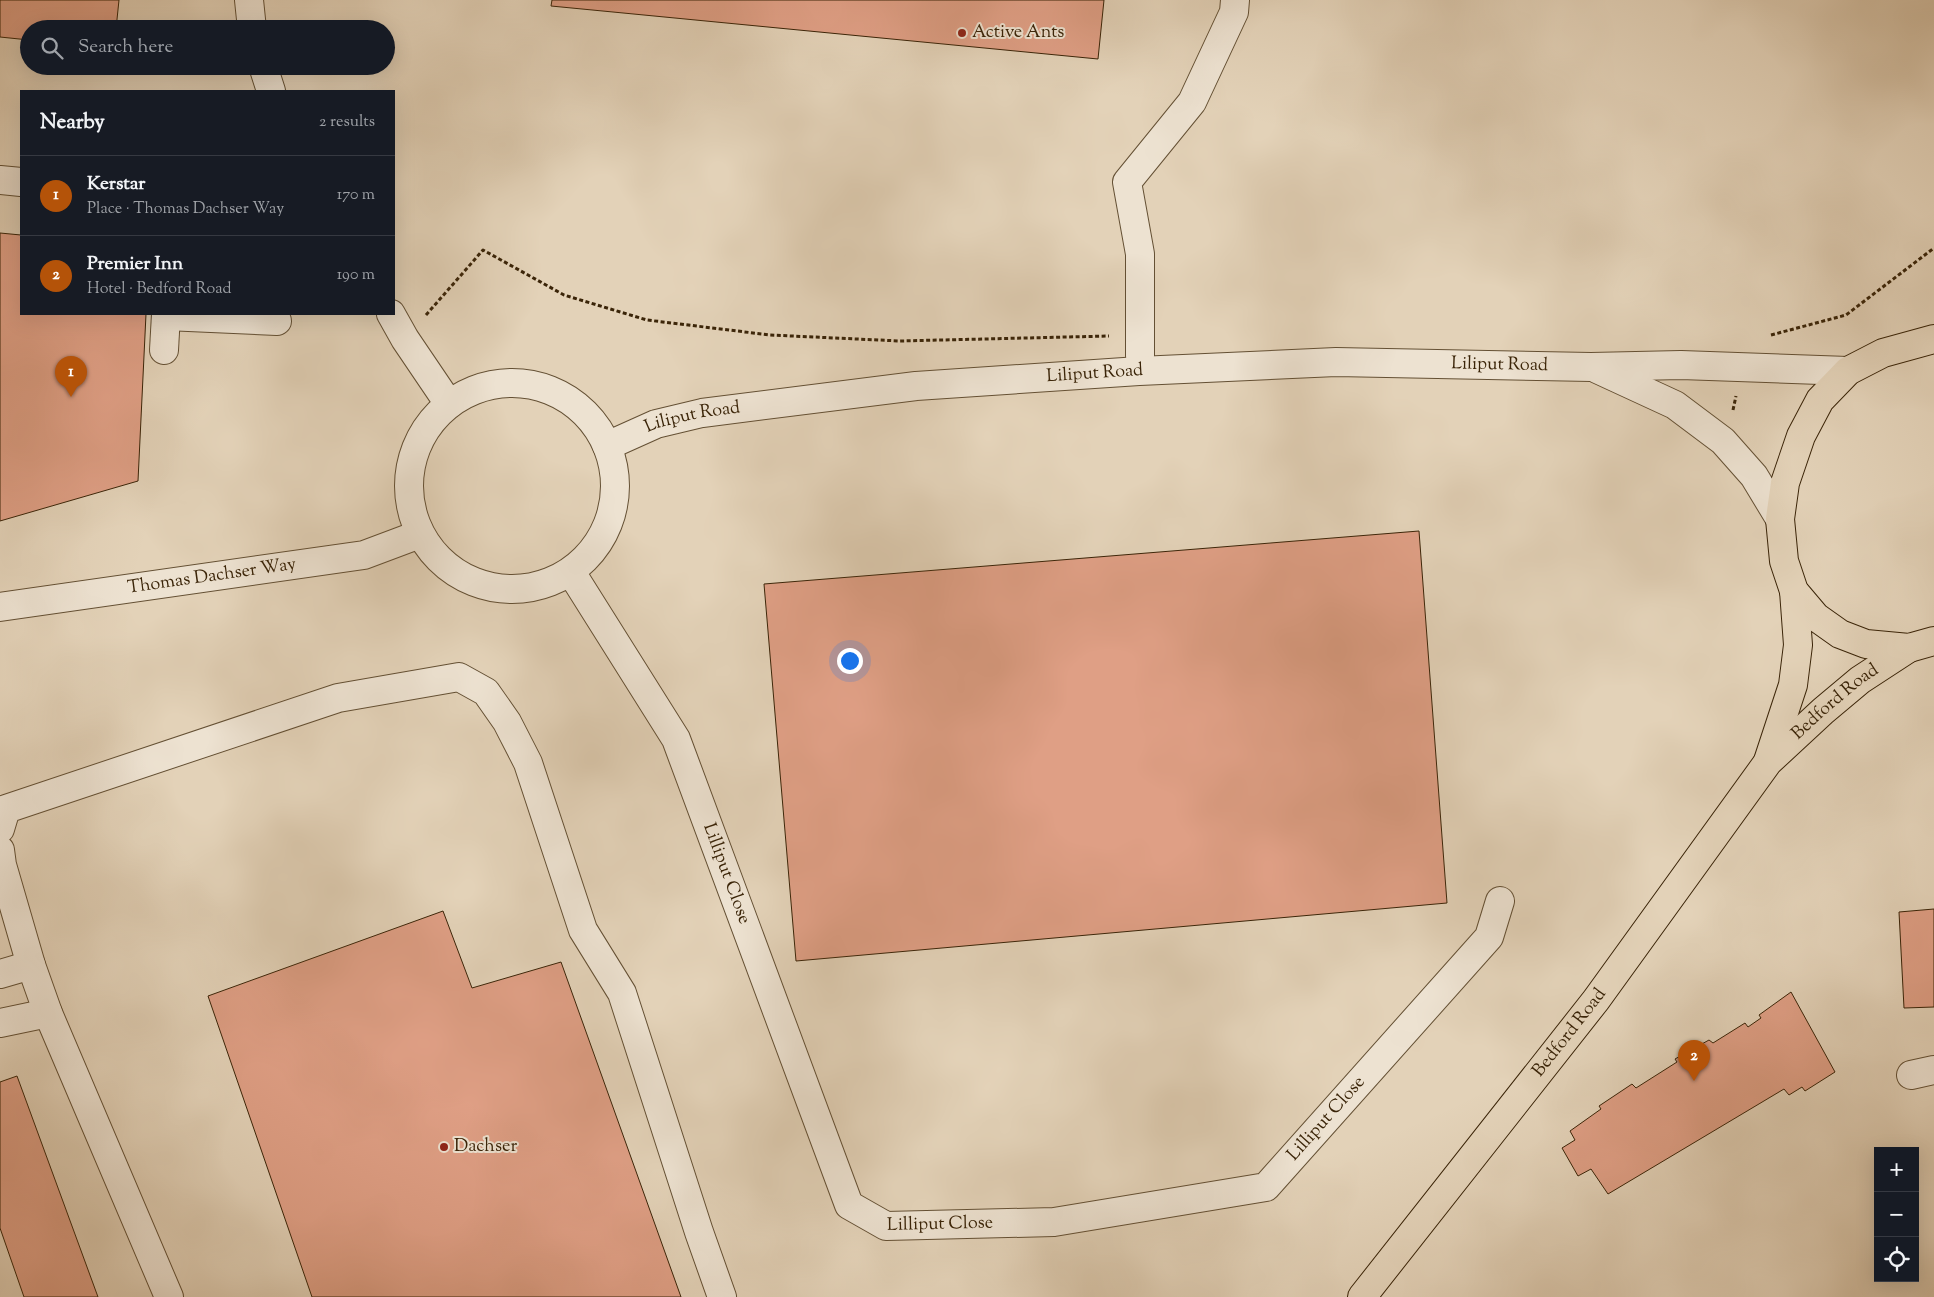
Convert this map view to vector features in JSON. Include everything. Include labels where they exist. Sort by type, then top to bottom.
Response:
[{"type":"highway","points":[[1921,644],[1866,644],[1840,634],[1816,617],[1794,591],[1784,561],[1780,520],[1785,482],[1801,436],[1820,400],[1848,371],[1883,353],[1934,339]]},
{"type":"highway","name":"Bedford Road","points":[[1768,762],[1793,685],[1798,644],[1794,591]]},
{"type":"highway","name":"Bedford Road","points":[[1362,1297],[1596,1000],[1768,762],[1860,680],[1921,644]]},
{"type":"street","points":[[249,0],[251,20]]},
{"type":"street","points":[[1141,346],[1140,254],[1128,182],[1192,102],[1234,12],[1235,0]]},
{"type":"street","points":[[266,75],[271,90]]},
{"type":"street","points":[[0,180],[20,182]]},
{"type":"street","points":[[164,350],[166,315],[277,321]]},
{"type":"street","points":[[392,315],[405,339],[449,404]]},
{"type":"street","name":"Liliput Road","points":[[607,446],[656,424],[702,413],[916,386],[1139,371],[1336,362],[1592,367],[1681,365],[1848,371]]},
{"type":"street","name":"Liliput Road","points":[[1592,367],[1675,405],[1723,441],[1754,476],[1780,520]]},
{"type":"street","points":[[507,383],[538,386],[567,398],[591,420],[607,446],[615,478],[612,510],[600,540],[571,572],[552,582],[522,589],[492,588],[463,578],[438,559],[420,534],[410,507],[408,478],[419,441],[429,425],[449,404],[476,389],[507,383]]},
{"type":"street","name":"Thomas Dachser Way","points":[[0,607],[364,555],[420,534]]},
{"type":"street","name":"Lilliput Close","points":[[571,572],[676,739],[849,1205],[886,1226],[1054,1222],[1266,1188],[1463,969],[1489,937],[1500,901]]},
{"type":"street","points":[[0,829],[6,809],[338,698],[459,677],[486,692],[506,722],[528,763],[583,930],[622,992],[699,1232],[722,1297]]},
{"type":"street","points":[[0,850],[2,865],[31,965],[48,1014],[170,1297]]},
{"type":"street","points":[[0,974],[31,965]]},
{"type":"street","points":[[0,1023],[48,1014]]},
{"type":"path","points":[[1723,441],[1755,340],[1846,316],[1934,248]]},
{"type":"path","points":[[405,339],[482,250],[564,295],[646,320],[770,335],[900,341],[1141,346]]},
{"type":"building","points":[[0,0],[119,0],[117,20],[20,20],[20,39],[0,37]]},
{"type":"building","name":"Active Ants","points":[[552,0],[1104,0],[1098,59],[551,6]]},
{"type":"building","points":[[0,233],[20,235],[20,315],[146,315],[138,481],[0,521]]},
{"type":"building","points":[[1419,531],[1447,903],[796,961],[764,584]]},
{"type":"building","points":[[1934,909],[1934,1007],[1904,1008],[1899,912]]},
{"type":"building","name":"Dachser","points":[[443,911],[472,988],[561,962],[681,1297],[312,1297],[208,996]]},
{"type":"building","points":[[1791,992],[1835,1072],[1805,1091],[1802,1087],[1789,1095],[1784,1089],[1608,1194],[1591,1169],[1578,1176],[1562,1148],[1575,1140],[1570,1131],[1601,1109],[1599,1106],[1632,1084],[1636,1088],[1677,1062],[1675,1059],[1709,1040],[1713,1043],[1745,1023],[1748,1027],[1761,1018],[1759,1015]]},
{"type":"building","points":[[17,1076],[98,1297],[24,1297],[0,1228],[0,1082]]},
{"type":"place","name":"Active Ants","points":[[962,33]]},
{"type":"place","name":"Kerstar","points":[[71,397]]},
{"type":"place","name":"Premier Inn","points":[[1694,1081]]},
{"type":"place","name":"Dachser","points":[[444,1147]]}]
